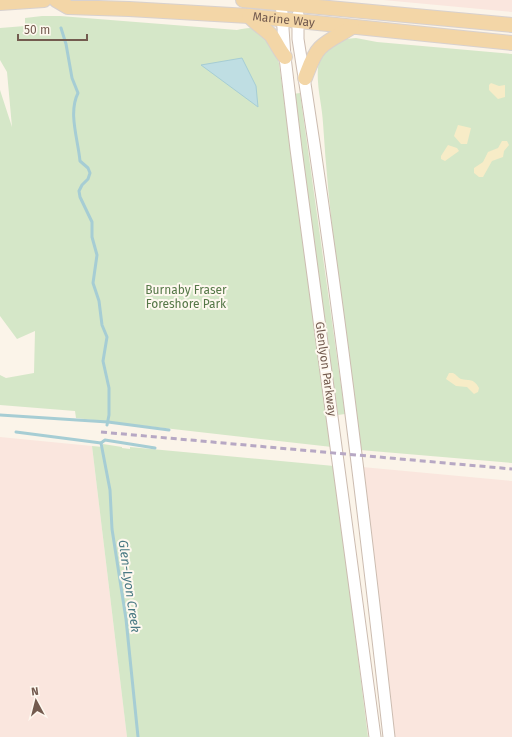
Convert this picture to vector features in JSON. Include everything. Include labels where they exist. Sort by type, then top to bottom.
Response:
[{"type":"main road","points":[[0,3],[44,0]]},
{"type":"main road","name":"Marine Way","points":[[56,0],[68,7],[129,8],[249,16],[512,43]]},
{"type":"main road","name":"Marine Way","points":[[243,0],[296,3],[512,25]]},
{"type":"main road","points":[[249,16],[259,27],[271,36],[285,57]]},
{"type":"main road","points":[[304,78],[320,48],[330,40],[338,37],[352,27]]},
{"type":"street","name":"Glenlyon Parkway","points":[[282,2],[285,57],[376,737]]},
{"type":"street","name":"Glenlyon Parkway","points":[[296,3],[298,39],[367,542],[390,737]]},
{"type":"shaded area","points":[[383,0],[512,0],[512,12]]},
{"type":"shaded area","points":[[0,437],[92,446],[127,737],[0,737]]},
{"type":"shaded area","points":[[362,467],[512,481],[512,737],[395,737]]},
{"type":"green space","name":"Burnaby Fraser Foreshore Park","points":[[60,16],[237,30],[250,28],[260,32],[269,41],[279,63],[332,447],[76,418],[75,411],[0,405],[0,375],[6,378],[34,373],[35,331],[17,339],[0,316],[0,90],[12,127],[7,72],[0,60],[0,28],[25,26],[25,18]]},
{"type":"green space","points":[[356,38],[377,42],[512,54],[512,463],[360,450],[334,246],[318,80],[321,54],[345,39]]},
{"type":"green space","points":[[300,93],[345,414],[338,415],[293,94]]},
{"type":"green space","points":[[103,444],[130,449],[130,447],[334,466],[368,737],[127,737],[92,446],[103,447]]},
{"type":"sand","points":[[491,83],[499,86],[505,85],[505,97],[498,99],[489,90],[489,85]]},
{"type":"sand","points":[[458,125],[471,128],[467,144],[461,144],[454,136]]},
{"type":"sand","points":[[502,141],[507,141],[509,145],[504,151],[503,157],[492,161],[483,177],[479,177],[474,173],[474,168],[483,162],[488,152],[498,148]]},
{"type":"sand","points":[[448,145],[457,148],[459,151],[445,161],[441,159],[441,156]]},
{"type":"sand","points":[[449,373],[453,373],[461,379],[473,381],[479,388],[478,392],[474,394],[467,387],[456,386],[446,379]]},
{"type":"water","points":[[242,58],[256,86],[258,107],[201,65]]},
{"type":"waterway","name":"Glen-Lyon Creek","points":[[61,28],[66,44],[72,78],[78,93],[74,109],[74,126],[80,161],[88,168],[90,173],[88,179],[79,191],[80,197],[92,222],[92,237],[97,255],[93,283],[99,301],[102,325],[107,337],[103,361],[109,388],[109,415],[107,425]]},
{"type":"waterway","points":[[0,415],[108,422],[169,430]]},
{"type":"waterway","points":[[16,432],[101,443]]},
{"type":"waterway","name":"Glen-Lyon Creek","points":[[138,737],[126,619],[112,529],[110,490],[101,443],[105,440],[155,448]]},
{"type":"railway","points":[[101,432],[512,469]]}]
